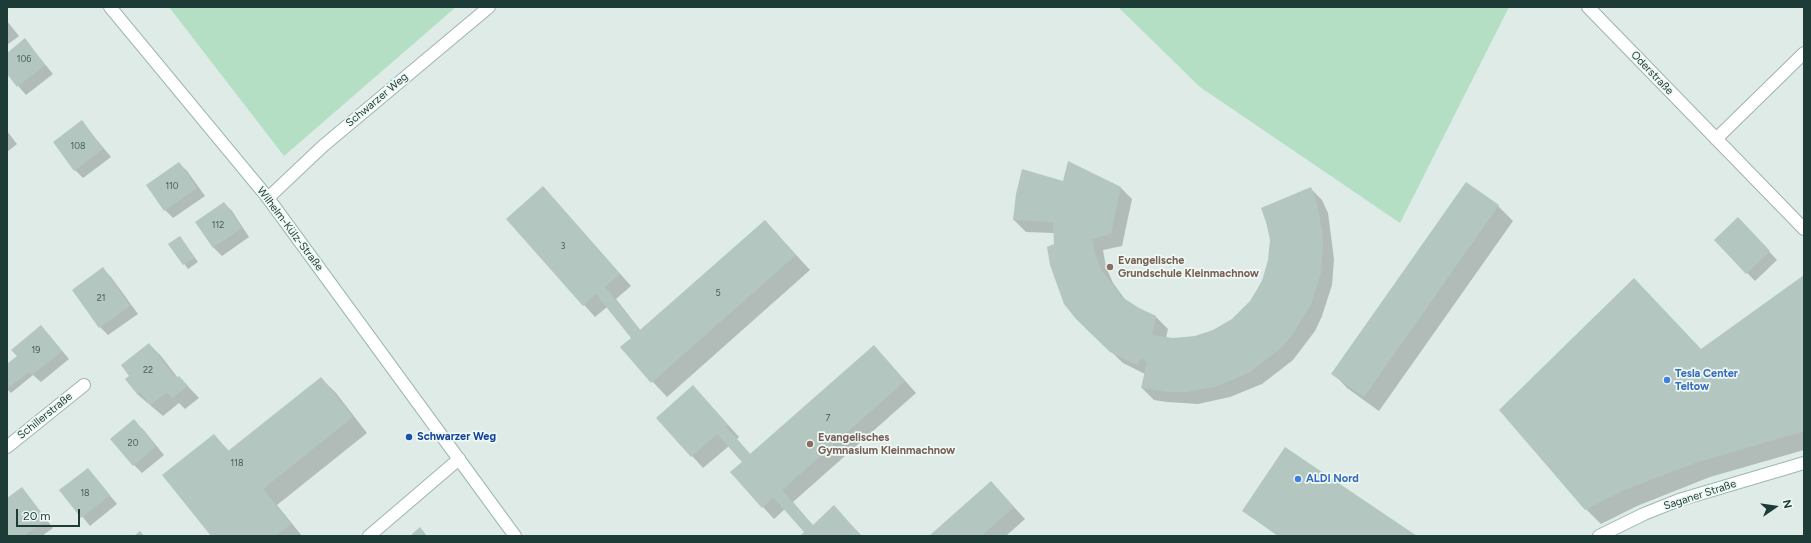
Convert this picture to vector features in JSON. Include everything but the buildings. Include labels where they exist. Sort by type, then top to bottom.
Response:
[{"type":"street","name":"Wilhelm-Külz-Straße","points":[[110,7],[268,198],[515,536]]},
{"type":"street","name":"Schwarzer Weg","points":[[268,198],[323,146],[489,7]]},
{"type":"street","name":"Oderstraße","points":[[1588,7],[1804,229]]},
{"type":"street","points":[[1716,139],[1804,53]]},
{"type":"street","name":"Schillerstraße","points":[[7,447],[84,385]]},
{"type":"street","points":[[369,536],[459,459]]},
{"type":"street","name":"Saganer Straße","points":[[1599,536],[1644,514],[1679,500],[1804,463]]},
{"type":"green space","points":[[169,7],[456,7],[284,156]]},
{"type":"green space","points":[[1118,7],[1509,7],[1400,223],[1200,87]]},
{"type":"place","name":"Evangelische Grundschule Kleinmachnow","points":[[1110,267]]},
{"type":"place","name":"Tesla Center Teltow","points":[[1667,380]]},
{"type":"place","name":"Schwarzer Weg","points":[[409,437]]},
{"type":"place","name":"Evangelisches Gymnasium Kleinmachnow","points":[[810,444]]},
{"type":"place","name":"ALDI Nord","points":[[1298,479]]}]
